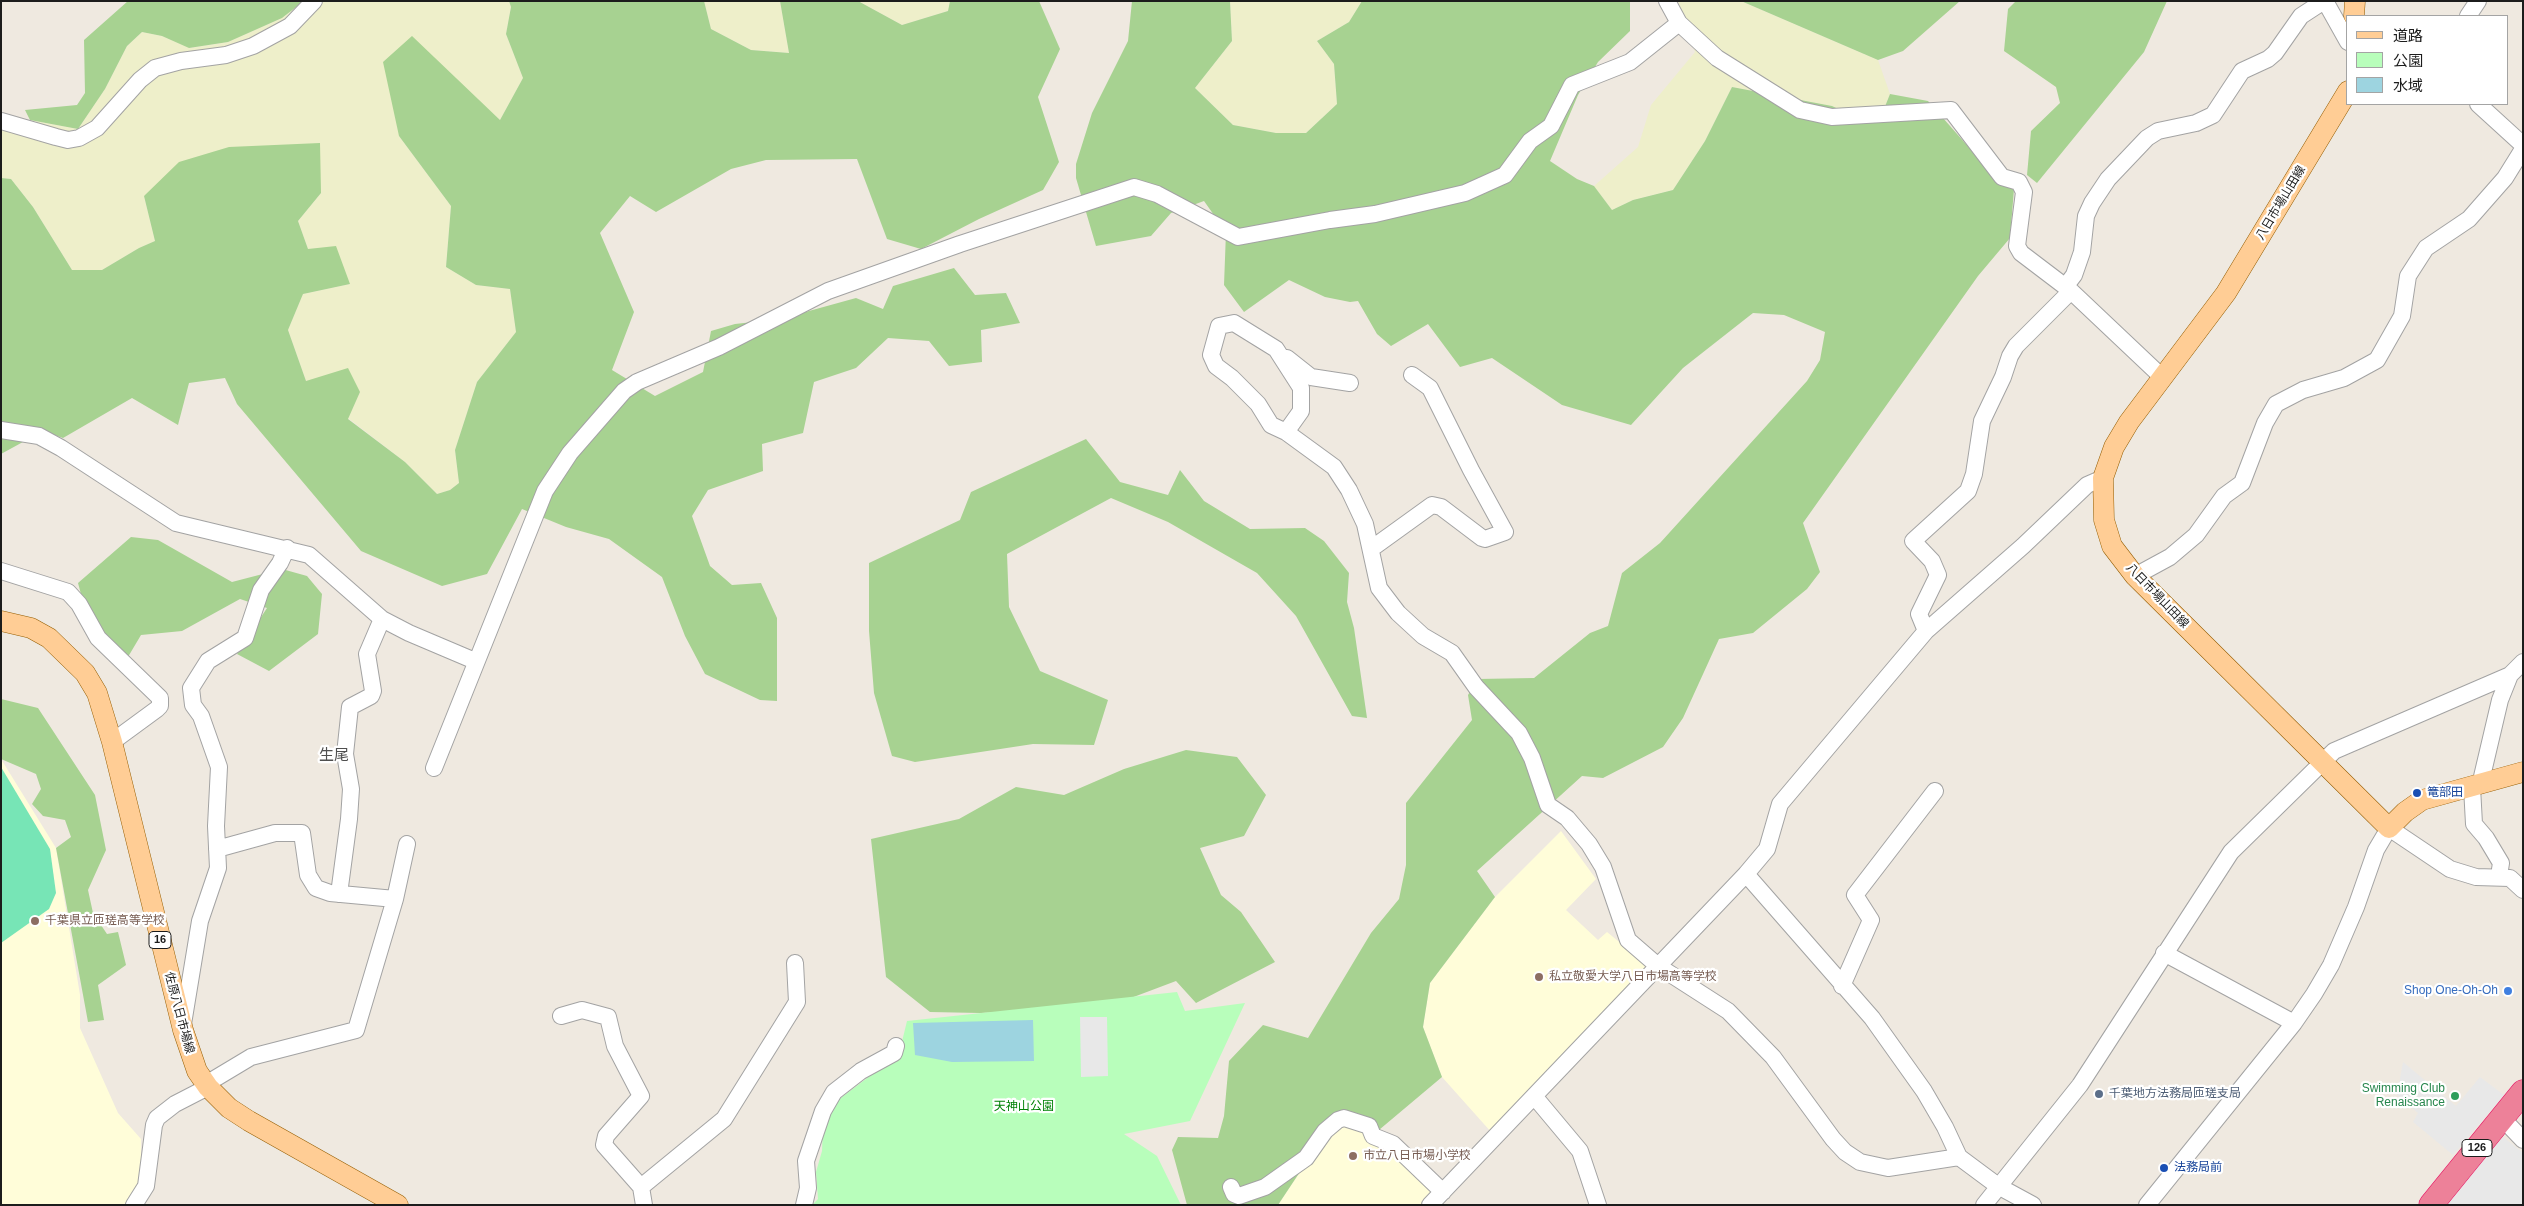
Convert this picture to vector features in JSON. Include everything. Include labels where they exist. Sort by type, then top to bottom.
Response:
[{"type":"highway","name":"126","points":[[2431,1205],[2523,1092]]},
{"type":"main road","points":[[2354,15],[2355,1]]},
{"type":"main road","name":"八日市場山田線","points":[[2346,94],[2226,293],[2129,422],[2114,447],[2104,478],[2102,506],[2108,535],[2119,556],[2135,576],[2389,828]]},
{"type":"main road","name":"佐原八日市場線","points":[[1,621],[41,632],[59,646],[85,673],[97,693],[112,742],[182,1030],[197,1071],[207,1086],[229,1108],[249,1121],[398,1205]]},
{"type":"main road","points":[[2389,828],[2405,812],[2422,800],[2523,772]]},
{"type":"street","points":[[1,121],[68,140],[79,138],[97,128],[140,80],[155,68],[181,61],[226,54],[253,46],[290,26],[314,1]]},
{"type":"street","points":[[1667,1],[1678,24],[1717,58],[1800,110],[1832,116],[1951,110],[2002,177],[2019,182],[2022,187],[2024,192],[2017,246],[2021,253],[2068,289],[2162,377]]},
{"type":"street","points":[[1926,631],[1919,614],[1938,575],[1932,561],[1913,541],[1968,491],[1974,474],[1982,421],[2003,377],[2010,356],[2016,346],[2068,289],[2082,252],[2086,216],[2108,179],[2147,138],[2158,131],[2196,123],[2213,115],[2242,71],[2268,59],[2275,53],[2300,16],[2324,1],[2346,39]]},
{"type":"street","points":[[2469,15],[2478,1]]},
{"type":"street","points":[[434,768],[475,661],[545,491],[570,453],[624,391],[637,382],[719,347],[828,292],[960,244],[1134,187],[1157,194],[1238,237],[1330,220],[1375,214],[1465,193],[1505,175],[1530,141],[1551,126],[1572,85],[1630,62],[1678,24]]},
{"type":"street","points":[[2479,105],[2523,145]]},
{"type":"street","points":[[2135,576],[2170,557],[2196,535],[2224,496],[2242,484],[2264,422],[2276,404],[2303,390],[2344,378],[2377,360],[2402,316],[2408,276],[2426,248],[2469,219],[2505,178],[2523,149]]},
{"type":"street","points":[[1350,384],[1311,377],[1276,349],[1234,323],[1218,326],[1211,355],[1216,366],[1232,378],[1258,404],[1270,425],[1286,432],[1334,467],[1350,490],[1365,524],[1379,588],[1398,613],[1422,636],[1452,653],[1476,687],[1519,733],[1532,758],[1548,805],[1568,818],[1589,844],[1603,867],[1628,940],[1658,966],[1728,1011],[1773,1057],[1833,1139],[1845,1152],[1860,1162],[1888,1168],[1960,1157]]},
{"type":"street","points":[[1276,349],[1301,388],[1301,411],[1286,432]]},
{"type":"street","points":[[1371,549],[1432,504],[1441,507],[1485,539],[1505,532],[1471,470],[1430,388],[1412,375]]},
{"type":"street","points":[[1,430],[39,436],[61,448],[176,523],[287,548],[309,555],[382,619],[409,634],[475,661]]},
{"type":"street","points":[[1430,1205],[1746,874],[1767,848],[1780,804],[1926,631],[2023,546],[2087,485],[2104,478]]},
{"type":"street","points":[[182,1030],[200,921],[217,873],[219,767],[201,716],[193,705],[191,688],[208,661],[240,642],[248,633],[260,590],[280,563],[287,548]]},
{"type":"street","points":[[1,571],[68,592],[80,604],[98,638],[160,698],[160,706],[157,709],[112,742]]},
{"type":"street","points":[[338,894],[349,819],[351,789],[344,754],[350,707],[371,696],[368,654],[382,619]]},
{"type":"street","points":[[1984,1205],[2080,1085],[2231,852],[2334,751],[2510,675],[2523,662]]},
{"type":"street","points":[[2499,876],[2501,863],[2486,838],[2474,824],[2476,786],[2500,700],[2510,675]]},
{"type":"street","points":[[1842,986],[1871,920],[1854,895],[1934,791]]},
{"type":"street","points":[[2147,1205],[2294,1023],[2331,965],[2356,907],[2376,850],[2389,828],[2450,869],[2476,877],[2499,876],[2510,878],[2523,890]]},
{"type":"street","points":[[217,849],[276,833],[302,832],[311,883],[323,892],[395,899]]},
{"type":"street","points":[[134,1205],[146,1186],[149,1155],[157,1118],[175,1104],[207,1086],[251,1057],[356,1030],[395,899],[407,844]]},
{"type":"street","points":[[1746,874],[1842,986],[1872,1018],[1924,1091],[1960,1157],[1998,1186],[2033,1205]]},
{"type":"street","points":[[2164,953],[2294,1023]]},
{"type":"street","points":[[641,1187],[724,1119],[798,1002],[795,962]]},
{"type":"street","points":[[562,1016],[582,1010],[608,1018],[615,1046],[641,1096],[606,1136],[604,1145],[641,1187],[644,1205]]},
{"type":"street","points":[[804,1205],[808,1188],[806,1162],[826,1105],[834,1092],[861,1071],[894,1053],[896,1046]]},
{"type":"street","points":[[1534,1096],[1580,1151],[1598,1205]]},
{"type":"street","points":[[1231,1187],[1234,1194],[1239,1196],[1265,1187],[1306,1158],[1325,1131],[1338,1120],[1344,1118],[1369,1126],[1373,1136],[1393,1144],[1443,1192]]},
{"type":"street","points":[[2502,1118],[2523,1140]]},
{"type":"shaded area","name":"千葉県立匝瑳高等学校","points":[[1,759],[56,848],[80,995],[80,1028],[118,1113],[141,1139],[141,1177],[129,1201],[123,1205],[1,1205]]},
{"type":"shaded area","name":"私立敬愛大学八日市場高等学校","points":[[1561,831],[1596,879],[1566,910],[1598,940],[1607,932],[1645,963],[1649,971],[1492,1133],[1442,1077],[1423,1027],[1430,983],[1495,897]]},
{"type":"shaded area","points":[[1080,1017],[1107,1017],[1108,1076],[1081,1077]]},
{"type":"shaded area","points":[[2403,1062],[2456,1106],[2480,1077],[2504,1095],[2453,1155],[2413,1122],[2418,1113],[2397,1095]]},
{"type":"shaded area","name":"市立八日市場小学校","points":[[1339,1113],[1373,1135],[1434,1190],[1421,1205],[1278,1205]]},
{"type":"shaded area","points":[[2502,1136],[2523,1153],[2523,1205],[2447,1205]]},
{"type":"green space","points":[[128,1],[304,1],[282,18],[228,42],[189,48],[162,36],[142,32],[127,46],[105,89],[78,129],[30,120],[25,110],[77,105],[85,93],[84,40]]},
{"type":"green space","points":[[304,1],[509,1],[511,7],[506,34],[523,78],[500,120],[464,88],[399,136],[451,206],[446,267],[476,285],[510,289],[516,332],[477,382],[455,450],[459,483],[450,490],[437,494],[405,462],[348,418],[360,392],[306,381],[288,330],[303,294],[350,284],[308,249],[298,221],[321,193],[144,196],[155,241],[139,248],[102,270],[72,270],[33,207],[11,179],[1,178],[1,120],[30,120],[78,129],[105,89],[127,46],[142,32],[162,36],[190,48],[228,42],[282,18]]},
{"type":"green space","points":[[509,1],[704,1],[711,29],[751,50],[789,53],[780,1],[858,1],[902,25],[948,11],[950,1],[1039,1],[1060,49],[1038,97],[1059,162],[1043,190],[979,219],[921,249],[887,239],[857,159],[766,160],[731,169],[656,212],[630,196],[600,233],[634,312],[612,370],[655,396],[703,372],[711,331],[735,324],[780,319],[856,298],[883,309],[893,286],[954,268],[975,295],[1006,293],[1020,323],[981,330],[982,362],[949,366],[929,341],[888,338],[856,368],[814,382],[803,433],[762,444],[763,471],[708,490],[692,516],[710,566],[732,585],[761,583],[777,618],[777,701],[760,700],[705,674],[685,636],[662,577],[609,539],[566,527],[522,509],[487,574],[442,586],[361,551],[237,404],[225,378],[189,383],[178,425],[132,398],[63,438],[43,431],[1,454],[1,178],[11,179],[33,207],[72,270],[102,270],[139,248],[155,241],[144,196],[179,162],[229,147],[320,143],[321,193],[298,221],[308,249],[336,246],[350,284],[303,294],[288,330],[306,381],[348,368],[360,392],[348,419],[405,462],[437,494],[450,490],[459,483],[455,450],[477,382],[516,332],[510,289],[476,285],[446,267],[451,206],[399,136],[383,62],[412,36],[500,120],[523,78],[506,34],[511,7]]},
{"type":"green space","points":[[704,1],[780,1],[789,53],[751,50],[711,29]]},
{"type":"green space","points":[[858,1],[950,1],[948,11],[902,25]]},
{"type":"green space","points":[[1132,1],[1230,1],[1232,41],[1195,88],[1233,125],[1276,133],[1306,133],[1337,104],[1334,64],[1317,41],[1349,22],[1362,1],[1630,1],[1630,31],[1598,62],[1578,95],[1550,161],[1577,179],[1594,186],[1612,210],[1633,200],[1673,190],[1705,141],[1732,87],[1832,106],[1864,121],[1880,119],[1890,94],[1928,101],[1987,168],[2014,189],[2010,238],[1978,276],[1803,523],[1820,572],[1807,589],[1753,633],[1719,639],[1683,718],[1663,747],[1603,778],[1582,776],[1477,871],[1495,897],[1430,983],[1423,1027],[1442,1077],[1373,1135],[1339,1113],[1278,1205],[1187,1205],[1172,1150],[1178,1137],[1218,1138],[1224,1116],[1229,1061],[1263,1025],[1308,1038],[1371,933],[1399,899],[1406,865],[1406,803],[1472,720],[1468,695],[1478,679],[1534,678],[1590,633],[1608,626],[1622,573],[1660,543],[1807,381],[1820,360],[1825,332],[1784,315],[1753,313],[1683,368],[1631,425],[1562,405],[1492,358],[1460,367],[1428,324],[1391,346],[1377,334],[1358,301],[1350,302],[1325,297],[1289,280],[1244,312],[1224,285],[1226,232],[1204,201],[1171,213],[1151,236],[1096,246],[1076,178],[1076,164],[1092,113],[1128,41]]},
{"type":"green space","points":[[1230,1],[1362,1],[1349,22],[1317,41],[1334,64],[1337,104],[1306,133],[1276,133],[1233,125],[1195,88],[1232,41]]},
{"type":"green space","points":[[1678,1],[1741,1],[1878,60],[1890,94],[1880,119],[1864,121],[1832,106],[1732,87],[1705,141],[1673,190],[1633,200],[1612,210],[1594,186],[1638,147],[1651,105],[1695,52]]},
{"type":"green space","points":[[1741,1],[1960,1],[1903,51],[1878,60]]},
{"type":"green space","points":[[2016,1],[2167,1],[2144,52],[2037,183],[2027,175],[2031,131],[2060,103],[2056,87],[2004,51],[2008,9]]},
{"type":"green space","points":[[1086,439],[1120,482],[1168,495],[1180,470],[1204,501],[1250,529],[1305,528],[1324,541],[1349,573],[1347,602],[1354,628],[1367,718],[1352,716],[1296,616],[1257,573],[1168,522],[1111,498],[1007,554],[1009,607],[1040,671],[1108,700],[1094,745],[1033,744],[915,762],[892,756],[874,693],[869,631],[869,563],[960,520],[971,492]]},
{"type":"green space","points":[[131,537],[158,540],[232,582],[282,569],[307,576],[322,594],[318,634],[269,671],[237,654],[267,608],[240,599],[182,631],[141,635],[125,662],[88,620],[78,583]]},
{"type":"green space","points":[[1,699],[38,708],[95,795],[106,850],[88,890],[93,913],[107,934],[118,932],[126,965],[98,985],[104,1020],[88,1022],[56,848],[71,837],[65,820],[43,816],[32,804],[41,789],[36,774],[1,759]]},
{"type":"green space","points":[[1186,750],[1237,757],[1266,795],[1244,836],[1200,848],[1221,895],[1241,912],[1275,962],[1196,1003],[1176,981],[1107,1007],[980,1013],[930,1012],[886,977],[871,839],[959,819],[1016,787],[1064,795],[1124,769]]},
{"type":"green space","points":[[1,767],[50,849],[56,893],[49,909],[1,943]]},
{"type":"green space","name":"天神山公園","points":[[1177,992],[1185,1011],[1245,1003],[1190,1121],[1124,1134],[1157,1156],[1181,1205],[812,1205],[818,1199],[816,1172],[822,1151],[823,1126],[830,1106],[899,1054],[907,1021]]},
{"type":"water","points":[[1033,1020],[1034,1061],[952,1062],[915,1055],[913,1023]]},
{"type":"place","name":"篭部田","points":[[2417,793]]},
{"type":"place","name":"千葉県立匝瑳高等学校","points":[[35,921]]},
{"type":"place","name":"私立敬愛大学八日市場高等学校","points":[[1539,977]]},
{"type":"place","name":"Shop One-Oh-Oh","points":[[2508,991]]},
{"type":"place","name":"千葉地方法務局匝瑳支局","points":[[2099,1094]]},
{"type":"place","name":"Swimming Club Renaissance","points":[[2455,1096]]},
{"type":"place","name":"市立八日市場小学校","points":[[1353,1156]]},
{"type":"place","name":"法務局前","points":[[2164,1168]]},
{"type":"district","name":"生尾","points":[[334,756]]}]
